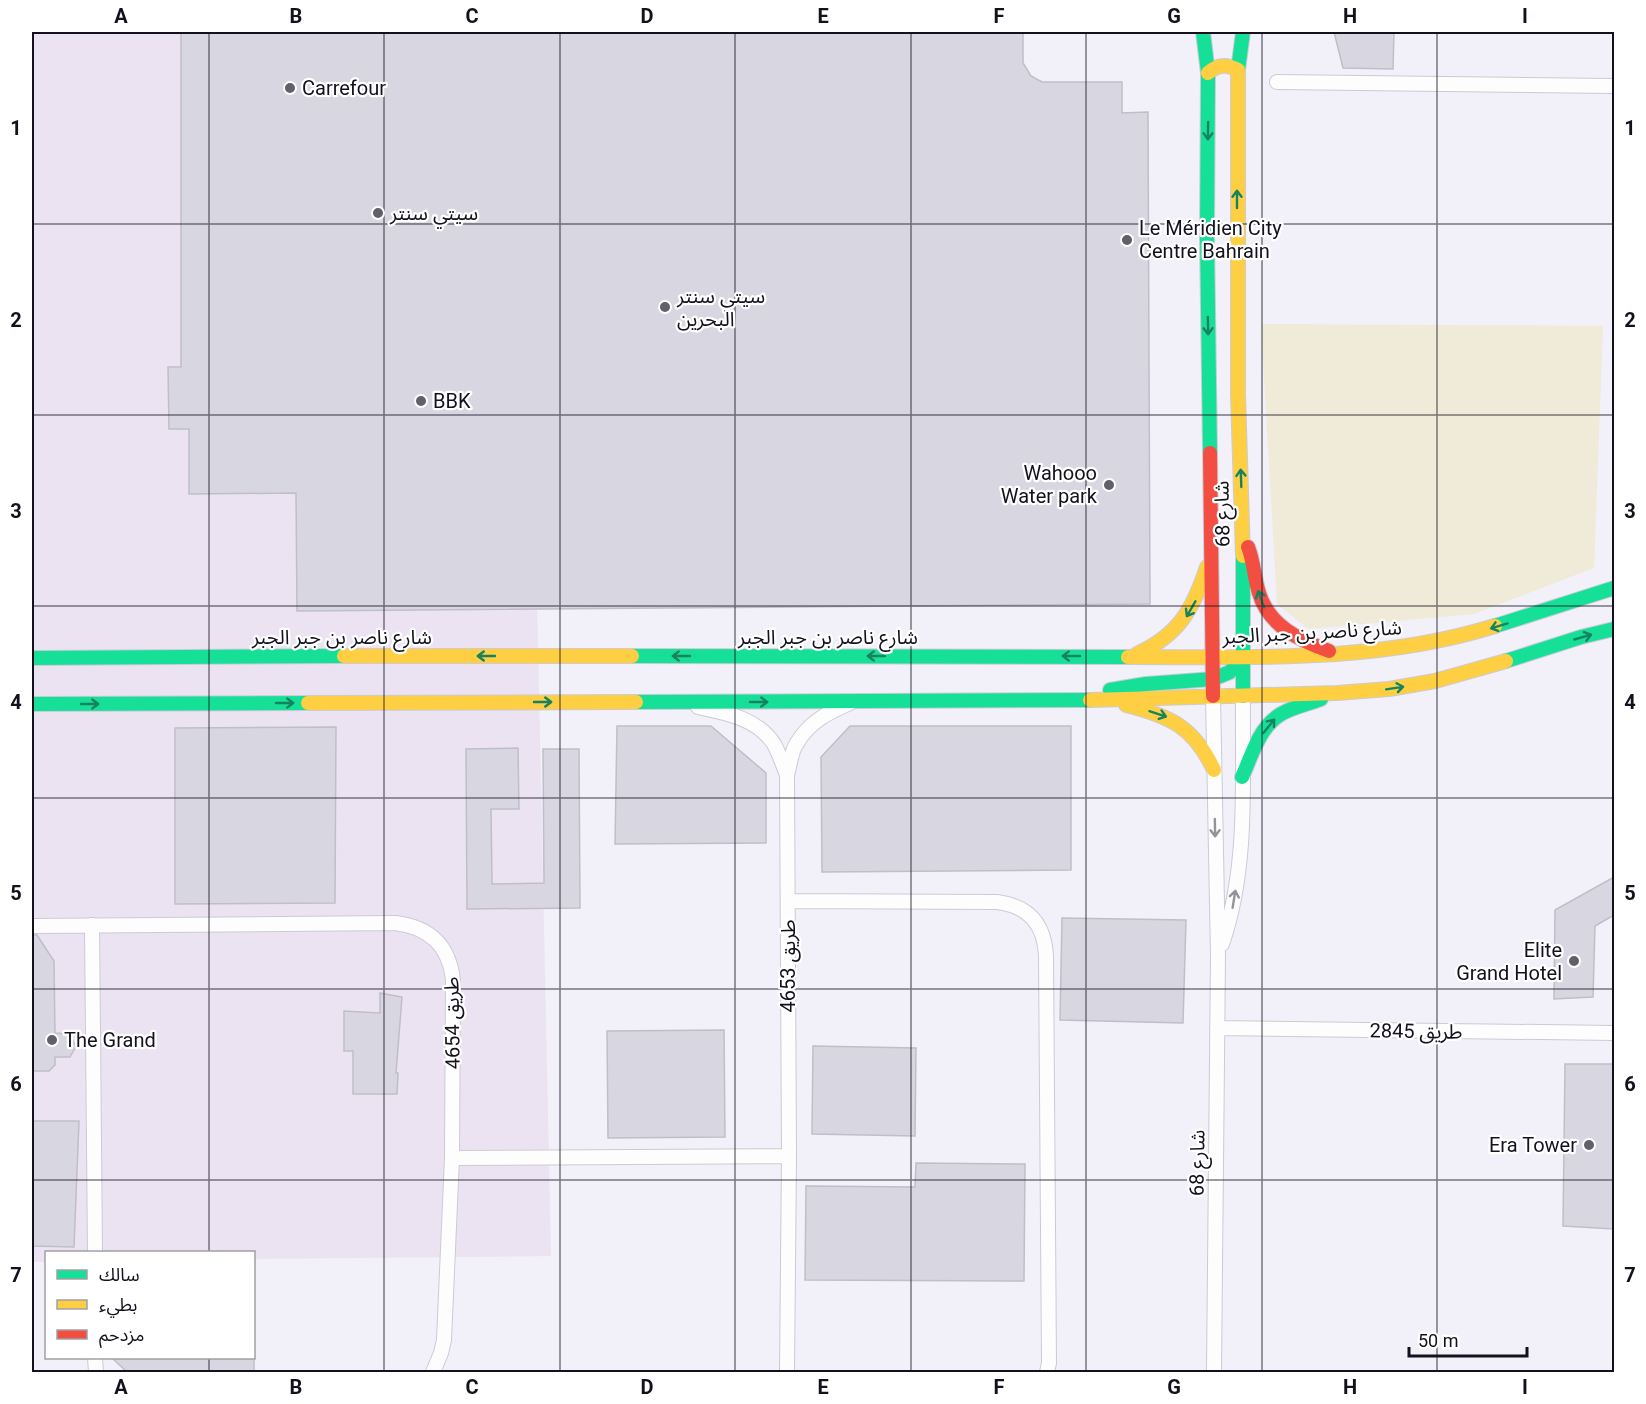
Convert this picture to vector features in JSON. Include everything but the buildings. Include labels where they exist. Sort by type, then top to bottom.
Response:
[{"type":"main road","name":"شارع 68","points":[[1203,32],[1208,73],[1207,236],[1213,696]]},
{"type":"main road","name":"شارع 68","points":[[1243,32],[1238,70],[1238,394],[1243,536],[1243,696]]},
{"type":"main road","points":[[1208,73],[1214,67],[1223,64],[1238,70]]},
{"type":"main road","points":[[1243,536],[1253,559],[1262,603],[1272,619],[1296,639],[1339,654]]},
{"type":"main road","points":[[1130,656],[1148,650],[1178,628],[1198,596],[1211,554]]},
{"type":"main road","name":"شارع ناصر بن جبر الجبر","points":[[32,658],[1242,657],[1339,654],[1376,652],[1455,638],[1532,616],[1614,588]]},
{"type":"main road","points":[[32,704],[852,702],[1078,700],[1337,693],[1389,689],[1435,681],[1476,671],[1581,637],[1614,629]]},
{"type":"main road","points":[[1078,700],[1129,686],[1213,679],[1230,672],[1242,657]]},
{"type":"main road","points":[[1242,777],[1261,736],[1274,719],[1287,711],[1337,693]]},
{"type":"main road","points":[[1101,699],[1153,712],[1168,717],[1183,726],[1197,738],[1214,770]]},
{"type":"street","points":[[1277,82],[1614,87]]},
{"type":"street","points":[[1598,592],[1614,575]]},
{"type":"street","name":"شارع 68","points":[[1213,696],[1218,955],[1214,1372]]},
{"type":"street","name":"شارع 68","points":[[1218,955],[1234,903],[1242,777],[1243,696]]},
{"type":"street","name":"طريق 4653","points":[[678,702],[742,717],[758,728],[773,743],[787,775]]},
{"type":"street","name":"طريق 4653","points":[[787,1372],[789,1156],[787,775],[796,744],[813,723],[827,713],[852,702]]},
{"type":"street","points":[[788,901],[997,902],[1017,906],[1039,926],[1046,955],[1049,1351],[1047,1372]]},
{"type":"street","name":"طريق 4654","points":[[32,926],[395,923],[410,925],[425,931],[437,940],[452,969],[452,1158],[444,1340],[433,1372]]},
{"type":"street","points":[[92,925],[95,1251]]},
{"type":"street","name":"طريق 2845","points":[[1217,1028],[1614,1033]]},
{"type":"street","points":[[452,1158],[789,1156]]},
{"type":"shaded area","points":[[32,32],[525,32],[551,1256],[255,1259],[255,1251],[45,1251],[45,1262],[32,1262]]},
{"type":"sand","points":[[1261,324],[1603,326],[1594,568],[1474,614],[1308,629],[1277,604]]},
{"type":"traffic: fast","points":[[1203,32],[1208,73],[1207,236],[1210,453]]},
{"type":"traffic: fast","points":[[1238,70],[1243,32]]},
{"type":"traffic: fast","points":[[1243,556],[1243,696]]},
{"type":"traffic: fast","points":[[1495,626],[1614,588]]},
{"type":"traffic: fast","points":[[1506,661],[1614,629]]},
{"type":"traffic: fast","points":[[32,658],[344,656]]},
{"type":"traffic: fast","points":[[632,656],[1128,657]]},
{"type":"traffic: fast","points":[[1110,690],[1146,684],[1213,679],[1230,672],[1242,657]]},
{"type":"traffic: fast","points":[[1242,777],[1257,742],[1273,720],[1290,709],[1321,699]]},
{"type":"traffic: fast","points":[[636,702],[1090,700]]},
{"type":"traffic: fast","points":[[32,704],[308,703]]},
{"type":"traffic: slow","points":[[1208,73],[1223,66],[1238,70],[1238,394],[1243,556]]},
{"type":"traffic: slow","points":[[1137,654],[1151,647],[1174,629],[1190,608],[1207,567]]},
{"type":"traffic: slow","points":[[1128,657],[1267,657],[1359,652],[1450,638],[1495,626]]},
{"type":"traffic: slow","points":[[344,656],[632,656]]},
{"type":"traffic: slow","points":[[1090,700],[1337,693],[1389,689],[1435,681],[1506,661]]},
{"type":"traffic: slow","points":[[308,703],[636,702]]},
{"type":"traffic: slow","points":[[1126,705],[1168,719],[1189,733],[1198,743],[1214,770]]},
{"type":"traffic: jam","points":[[1210,453],[1213,696]]},
{"type":"traffic: jam","points":[[1248,547],[1259,593],[1270,614],[1296,637],[1329,651]]},
{"type":"place","name":"Carrefour","points":[[290,88]]},
{"type":"place","name":"سيتي سنتر","points":[[378,213]]},
{"type":"place","name":"Le Méridien City Centre Bahrain","points":[[1127,240]]},
{"type":"place","name":"سيتي سنتر البحرين","points":[[665,307]]},
{"type":"place","name":"BBK","points":[[421,401]]},
{"type":"place","name":"Wahooo Water park","points":[[1109,485]]},
{"type":"place","name":"Elite Grand Hotel","points":[[1574,961]]},
{"type":"place","name":"The Grand","points":[[52,1040]]},
{"type":"place","name":"Era Tower","points":[[1589,1145]]}]
